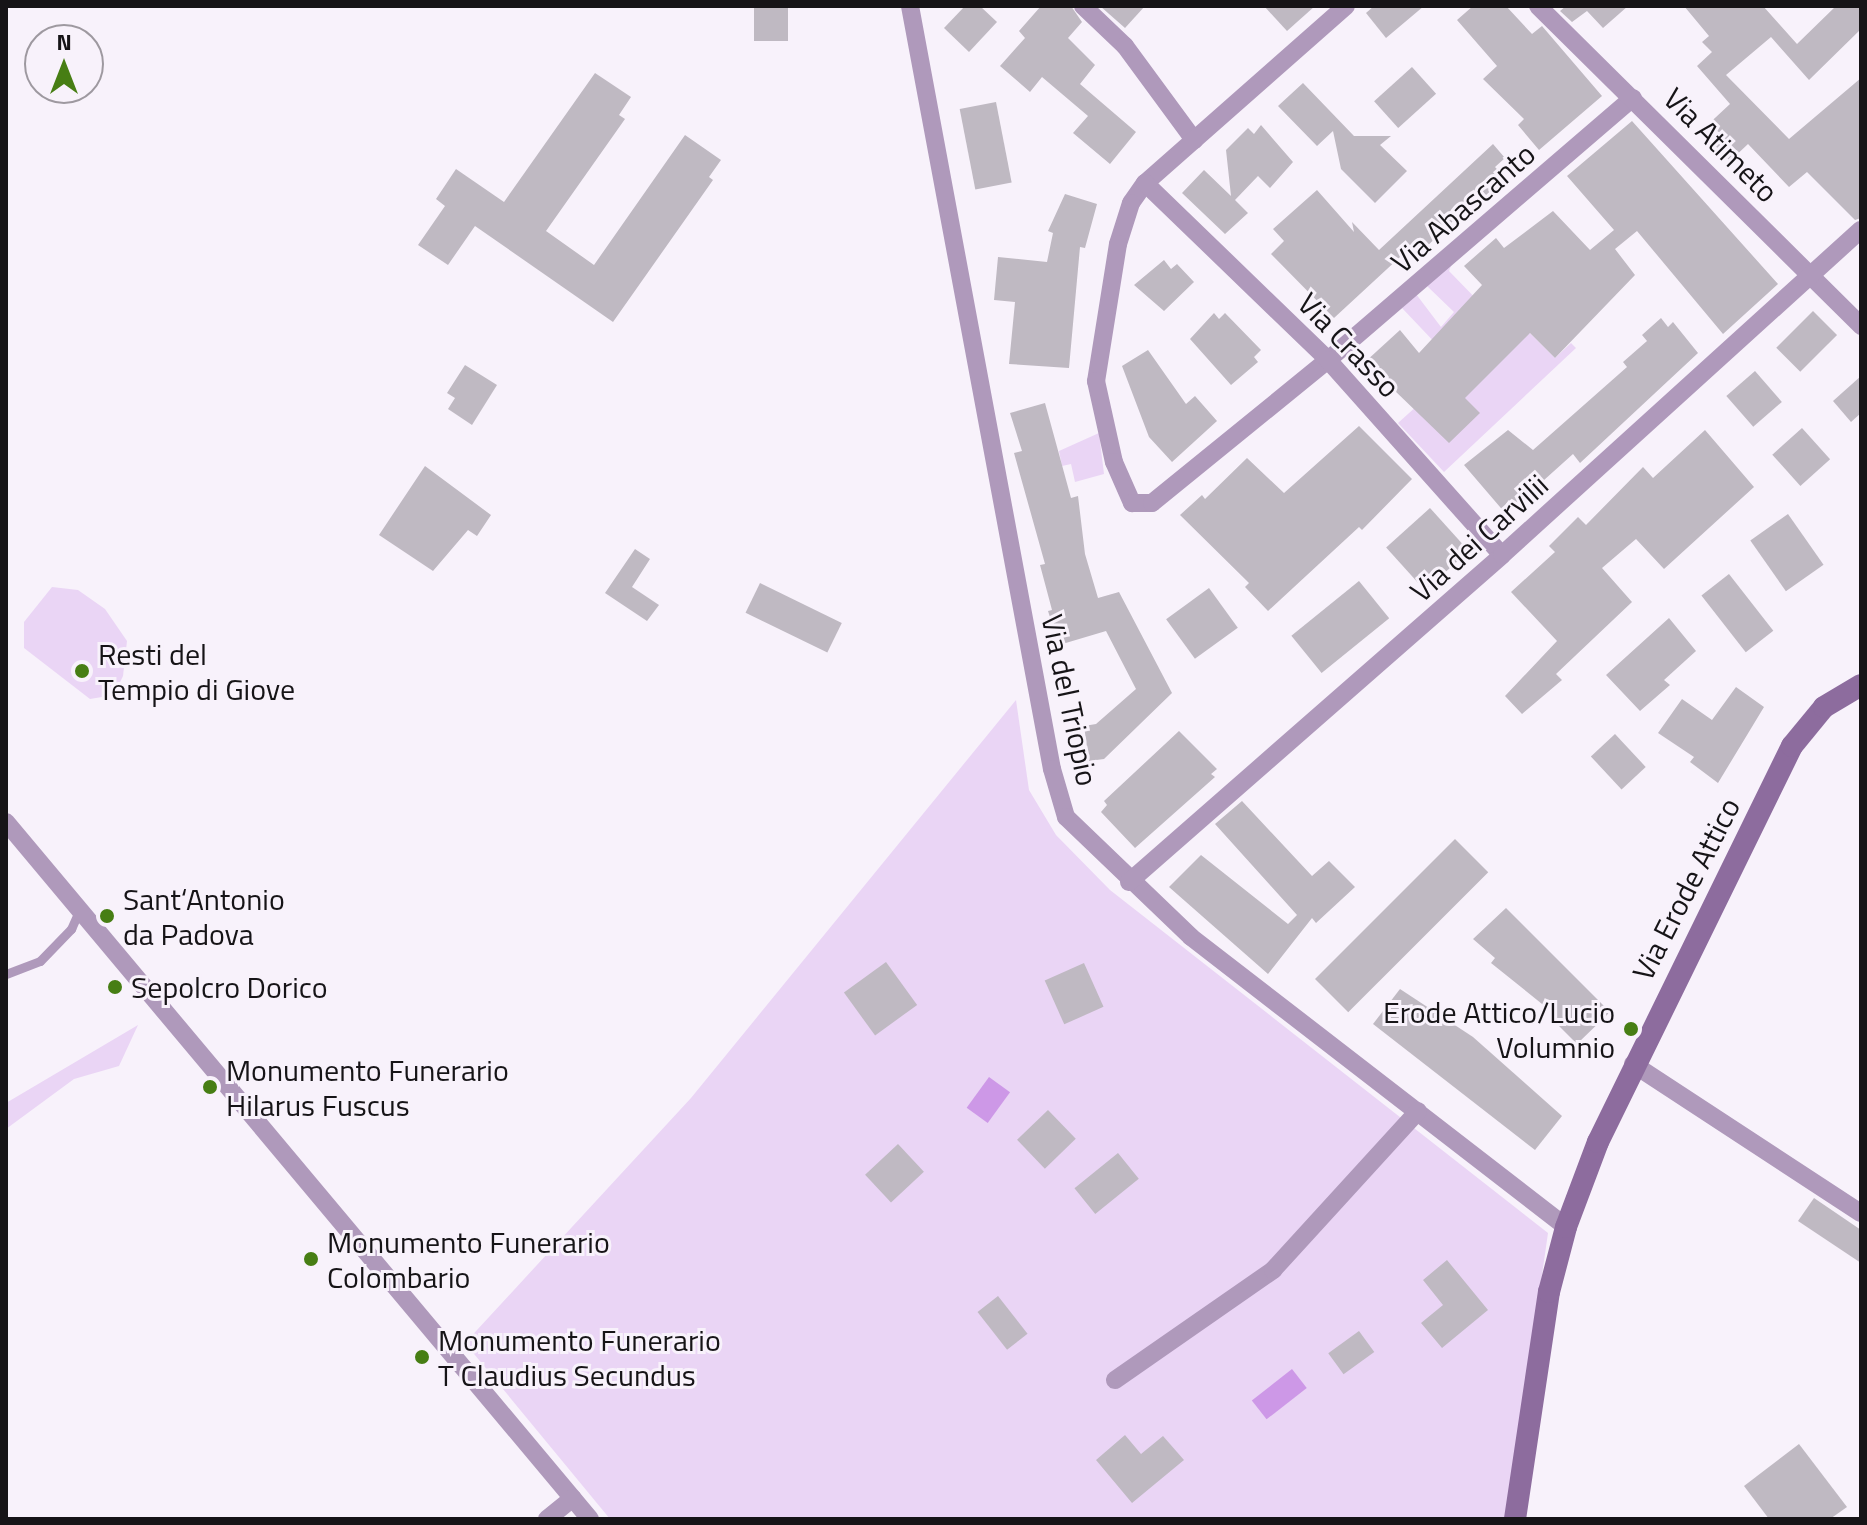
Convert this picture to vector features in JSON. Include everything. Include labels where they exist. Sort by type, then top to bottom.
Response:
[{"type":"main road","name":"Via Erode Attico","points":[[1515,1519],[1538,1349],[1566,1227],[1633,1064],[1792,746],[1824,707],[1861,685]]},
{"type":"street","name":"Via del Triopio","points":[[910,6],[1052,769],[1066,817],[1129,882],[1191,937],[1566,1227]]},
{"type":"street","points":[[1083,6],[1125,46],[1194,140]]},
{"type":"street","points":[[1145,183],[1346,6]]},
{"type":"street","name":"Via Atimeto","points":[[1538,6],[1812,274],[1861,326]]},
{"type":"street","name":"Via Abascanto","points":[[1145,183],[1131,203],[1118,244],[1096,381],[1127,499],[1138,505],[1152,503],[1328,360],[1633,98]]},
{"type":"street","name":"Via Crasso","points":[[1145,183],[1328,360],[1502,555]]},
{"type":"street","name":"Via dei Carvilii","points":[[1129,882],[1502,555],[1861,230]]},
{"type":"street","points":[[6,822],[590,1519]]},
{"type":"street","points":[[1633,1064],[1861,1213]]},
{"type":"street","points":[[1115,1380],[1273,1270],[1418,1111]]},
{"type":"street","points":[[547,1519],[573,1498]]},
{"type":"lane","points":[[6,974],[40,961],[71,929],[79,909]]},
{"type":"shaded area","points":[[1454,258],[1449,271],[1518,342],[1530,333],[1555,358],[1571,343],[1576,348],[1444,472],[1398,423],[1459,368],[1402,308],[1416,294],[1441,327],[1454,312],[1427,286]]},
{"type":"shaded area","points":[[1099,433],[1104,474],[1075,482],[1071,464],[1062,466],[1059,451]]},
{"type":"shaded area","points":[[52,587],[78,590],[105,609],[127,641],[123,676],[114,695],[90,699],[24,648],[24,622]]},
{"type":"shaded area","points":[[1016,700],[1029,790],[1056,835],[1110,890],[1548,1233],[1507,1519],[610,1519],[465,1343],[691,1098]]},
{"type":"shaded area","points":[[138,1025],[119,1066],[74,1079],[6,1129],[6,1103]]},
{"type":"shaded area","points":[[989,1077],[1010,1092],[988,1123],[967,1108]]},
{"type":"shaded area","points":[[1292,1369],[1307,1388],[1267,1419],[1252,1400]]},
{"type":"building","points":[[754,6],[788,6],[788,41],[754,41]]},
{"type":"building","points":[[965,6],[980,6],[997,22],[969,52],[944,28]]},
{"type":"building","points":[[1041,6],[1071,6],[1082,22],[1068,38],[1095,65],[1080,84],[1136,132],[1110,164],[1073,133],[1088,116],[1042,77],[1030,92],[1000,66],[1025,38],[1019,31]]},
{"type":"building","points":[[1100,6],[1145,6],[1125,28]]},
{"type":"building","points":[[1264,6],[1315,6],[1287,31]]},
{"type":"building","points":[[1374,6],[1424,6],[1386,38],[1366,13]]},
{"type":"building","points":[[1473,6],[1506,6],[1532,34],[1542,26],[1602,96],[1539,150],[1518,125],[1524,119],[1483,79],[1497,66],[1457,20]]},
{"type":"building","points":[[1566,6],[1628,6],[1603,28],[1587,11],[1572,22],[1560,11]]},
{"type":"building","points":[[1684,6],[1763,6],[1797,44],[1836,6],[1861,6],[1861,29],[1809,80],[1771,37],[1726,75],[1789,139],[1861,78],[1861,218],[1855,220],[1807,172],[1789,187],[1748,144],[1730,161],[1701,131],[1730,104],[1697,66],[1712,52],[1702,42],[1709,36]]},
{"type":"building","points":[[1412,67],[1436,94],[1398,128],[1374,101]]},
{"type":"building","points":[[595,73],[631,97],[619,115],[625,119],[546,231],[594,265],[685,135],[721,160],[709,177],[713,180],[613,322],[475,226],[448,265],[418,245],[445,206],[436,199],[456,169],[504,202]]},
{"type":"building","points":[[1303,83],[1354,136],[1391,136],[1380,145],[1407,171],[1375,203],[1341,169],[1333,131],[1317,146],[1278,106]]},
{"type":"building","points":[[996,102],[1012,182],[975,190],[960,109]]},
{"type":"building","points":[[1632,121],[1778,284],[1723,334],[1637,231],[1615,249],[1635,275],[1555,358],[1530,333],[1465,398],[1480,413],[1449,443],[1365,362],[1400,330],[1419,353],[1482,285],[1464,266],[1496,238],[1504,248],[1553,211],[1590,250],[1614,230],[1567,176]]},
{"type":"building","points":[[1261,125],[1293,162],[1270,188],[1258,176],[1235,200],[1248,213],[1225,234],[1182,193],[1204,170],[1231,196],[1226,150],[1248,128],[1254,134]]},
{"type":"building","points":[[1493,144],[1505,158],[1495,167],[1505,178],[1486,195],[1483,192],[1420,253],[1413,245],[1334,318],[1271,254],[1284,241],[1273,229],[1317,190],[1354,232],[1352,222],[1379,250]]},
{"type":"building","points":[[1065,194],[1097,204],[1085,248],[1080,247],[1069,368],[1009,364],[1015,302],[994,300],[998,257],[1047,262],[1053,233],[1048,231]]},
{"type":"building","points":[[1164,260],[1171,269],[1177,264],[1194,282],[1164,311],[1134,285]]},
{"type":"building","points":[[1813,311],[1837,335],[1800,372],[1776,348]]},
{"type":"building","points":[[1214,313],[1219,319],[1225,313],[1261,350],[1254,357],[1258,362],[1231,385],[1190,339]]},
{"type":"building","points":[[1661,318],[1668,327],[1673,322],[1698,353],[1580,463],[1573,454],[1506,514],[1464,465],[1508,430],[1533,450],[1627,367],[1623,362],[1647,341],[1642,335]]},
{"type":"building","points":[[1148,350],[1186,404],[1195,396],[1217,421],[1172,462],[1149,437],[1122,366]]},
{"type":"building","points":[[465,365],[497,385],[472,425],[448,409],[455,398],[447,393]]},
{"type":"building","points":[[1755,371],[1782,402],[1753,427],[1726,396]]},
{"type":"building","points":[[1861,376],[1861,413],[1851,422],[1833,401]]},
{"type":"building","points":[[1045,403],[1071,498],[1078,496],[1085,554],[1098,598],[1119,592],[1172,693],[1104,759],[1089,761],[1084,726],[1096,724],[1136,689],[1106,631],[1059,645],[1048,611],[1052,610],[1040,565],[1045,564],[1014,453],[1022,451],[1010,413]]},
{"type":"building","points":[[1359,426],[1412,479],[1362,530],[1359,527],[1268,611],[1245,587],[1249,583],[1180,515],[1202,495],[1205,499],[1247,458],[1284,493]]},
{"type":"building","points":[[1802,428],[1830,459],[1800,486],[1772,455]]},
{"type":"building","points":[[1705,430],[1754,487],[1664,569],[1636,539],[1602,568],[1632,602],[1556,674],[1562,680],[1522,714],[1505,696],[1557,641],[1511,592],[1555,552],[1549,546],[1578,517],[1586,525],[1643,467],[1653,478]]},
{"type":"building","points":[[425,466],[491,515],[477,536],[468,530],[433,571],[379,535]]},
{"type":"building","points":[[1430,508],[1469,551],[1425,591],[1386,547]]},
{"type":"building","points":[[1788,514],[1824,565],[1786,591],[1750,540]]},
{"type":"building","points":[[635,549],[650,559],[632,587],[659,605],[647,621],[605,593]]},
{"type":"building","points":[[1729,574],[1773,631],[1746,652],[1701,596]]},
{"type":"building","points":[[1359,581],[1389,618],[1322,673],[1291,636]]},
{"type":"building","points":[[760,583],[842,623],[827,653],[746,613]]},
{"type":"building","points":[[1209,588],[1238,628],[1195,659],[1166,619]]},
{"type":"building","points":[[1669,618],[1696,651],[1664,680],[1670,685],[1640,711],[1606,675]]},
{"type":"building","points":[[1736,687],[1764,707],[1718,783],[1690,762],[1694,757],[1658,733],[1682,699],[1712,720]]},
{"type":"building","points":[[1179,731],[1217,769],[1211,774],[1215,777],[1135,848],[1101,812],[1107,805],[1104,801]]},
{"type":"building","points":[[1615,734],[1646,767],[1622,789],[1591,757]]},
{"type":"building","points":[[1242,801],[1312,876],[1329,861],[1355,887],[1316,923],[1312,918],[1268,974],[1169,887],[1201,855],[1288,924],[1297,915],[1215,824]]},
{"type":"building","points":[[1455,839],[1488,872],[1348,1012],[1315,979]]},
{"type":"building","points":[[1506,908],[1610,1012],[1577,1044],[1554,1021],[1557,1016],[1491,963],[1495,958],[1473,939]]},
{"type":"building","points":[[886,962],[917,1005],[875,1035],[844,993]]},
{"type":"building","points":[[1084,963],[1104,1007],[1064,1024],[1045,980]]},
{"type":"building","points":[[1400,989],[1473,1037],[1562,1116],[1535,1150],[1373,1024]]},
{"type":"building","points":[[1048,1110],[1076,1139],[1045,1169],[1017,1140]]},
{"type":"building","points":[[898,1144],[924,1172],[891,1202],[865,1175]]},
{"type":"building","points":[[1118,1153],[1139,1179],[1095,1214],[1074,1188]]},
{"type":"building","points":[[1814,1198],[1861,1230],[1861,1263],[1798,1221]]},
{"type":"building","points":[[1447,1260],[1488,1310],[1442,1348],[1421,1323],[1443,1305],[1423,1280]]},
{"type":"building","points":[[998,1296],[1028,1334],[1007,1350],[978,1312]]},
{"type":"building","points":[[1359,1331],[1374,1352],[1344,1374],[1328,1353]]},
{"type":"building","points":[[1125,1435],[1141,1454],[1163,1436],[1184,1460],[1132,1503],[1096,1460]]},
{"type":"building","points":[[1799,1444],[1847,1507],[1830,1519],[1769,1519],[1744,1486]]},
{"type":"place","name":"Resti del Tempio di Giove","points":[[82,671]]},
{"type":"place","name":"Sant‘Antonio da Padova","points":[[107,916]]},
{"type":"place","name":"Sepolcro Dorico","points":[[115,987]]},
{"type":"place","name":"Erode Attico/Lucio Volumnio","points":[[1631,1029]]},
{"type":"place","name":"Monumento Funerario Hilarus Fuscus","points":[[210,1087]]},
{"type":"place","name":"Monumento Funerario Colombario","points":[[311,1259]]},
{"type":"place","name":"Monumento Funerario T Claudius Secundus","points":[[422,1357]]}]
